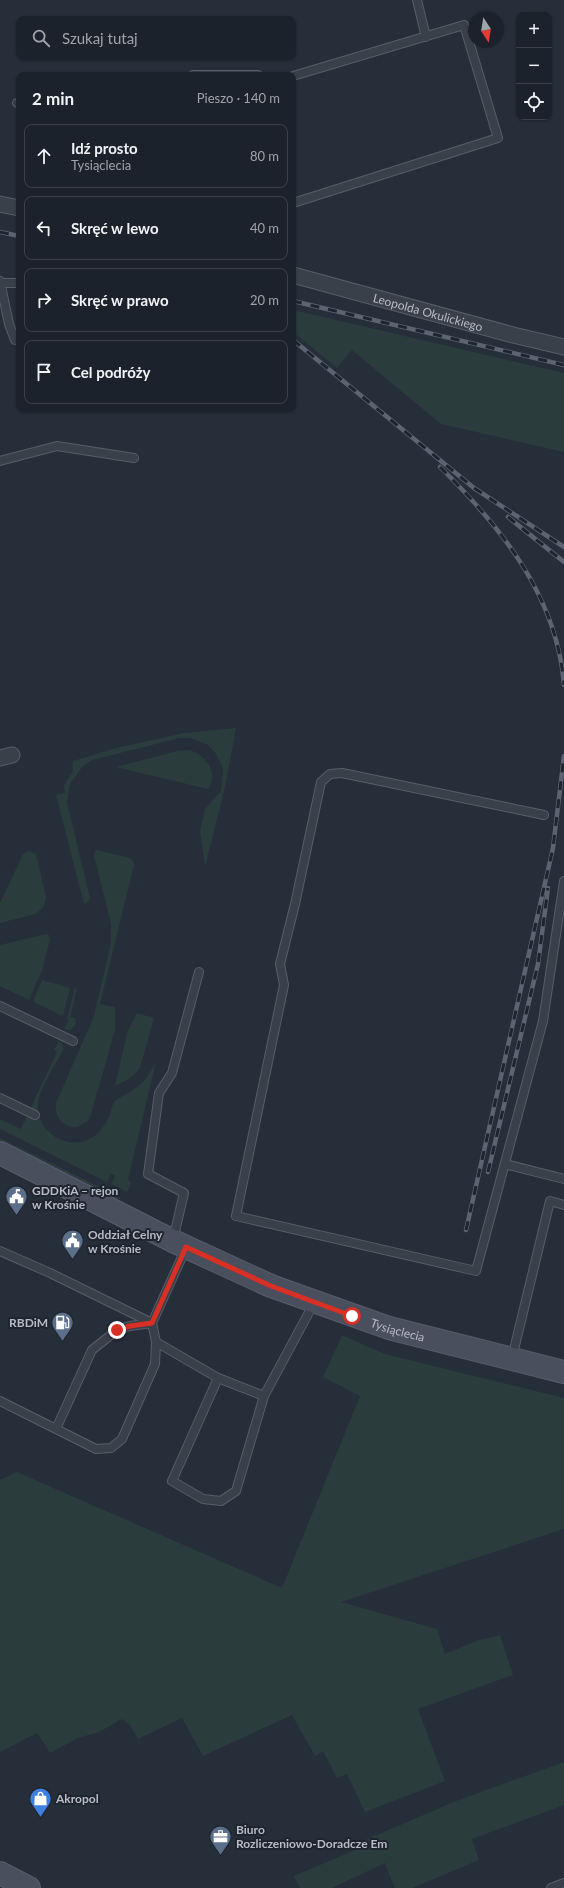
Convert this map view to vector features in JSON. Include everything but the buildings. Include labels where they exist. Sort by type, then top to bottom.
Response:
[{"type":"street","points":[[0,204],[16,207]]},
{"type":"street","name":"Leopolda Okulickiego","points":[[296,275],[513,335],[564,347]]},
{"type":"street","name":"Tysiąclecia","points":[[0,1153],[180,1244],[271,1286],[314,1303],[389,1328],[564,1372]]},
{"type":"street","points":[[0,1873],[29,1888]]},
{"type":"lane","points":[[417,0],[426,37]]},
{"type":"lane","points":[[296,75],[464,25],[498,138],[296,202]]},
{"type":"lane","points":[[16,283],[1,282],[9,324],[16,340]]},
{"type":"lane","points":[[0,461],[57,446],[134,458]]},
{"type":"lane","points":[[544,815],[342,773],[330,774],[321,782],[295,904],[280,964],[284,985],[236,1216],[476,1271],[543,1021],[564,881]]},
{"type":"lane","points":[[0,1401],[96,1449],[111,1448],[122,1439],[155,1364],[156,1342],[152,1323],[180,1244],[179,1221],[184,1193],[148,1174],[159,1093],[172,1073],[199,972]]},
{"type":"lane","points":[[0,1006],[73,1041]]},
{"type":"lane","points":[[0,1098],[35,1115]]},
{"type":"lane","points":[[505,1164],[564,1179]]},
{"type":"lane","points":[[512,1359],[550,1201],[564,1205]]},
{"type":"lane","points":[[0,1251],[50,1273],[152,1323]]},
{"type":"lane","points":[[218,1378],[172,1481],[203,1499],[221,1501],[236,1491],[264,1396],[314,1303]]},
{"type":"lane","points":[[56,1429],[92,1350],[117,1330],[130,1326],[152,1323]]},
{"type":"lane","points":[[156,1342],[218,1378],[264,1396]]},
{"type":"lane","points":[[551,1888],[564,1883]]},
{"type":"shaded area","points":[[296,311],[564,373],[564,452],[441,424],[352,350],[337,368],[296,334]]},
{"type":"shaded area","points":[[236,728],[225,787],[205,867],[200,831],[205,809],[221,791],[223,769],[217,755],[208,745],[190,738],[180,738],[92,760],[83,766],[70,784],[67,802],[90,898],[89,901],[84,904],[56,795],[65,793],[64,786],[73,771],[73,761],[120,747],[184,733]]},
{"type":"shaded area","points":[[189,750],[195,752],[209,765],[212,777],[208,789],[116,767],[177,751]]},
{"type":"shaded area","points":[[97,850],[130,858],[134,862],[134,865],[100,1004],[115,1007],[115,1030],[90,1118],[78,1126],[72,1127],[67,1126],[58,1117],[56,1103],[94,1016],[111,943],[111,924],[94,856],[95,851]]},
{"type":"shaded area","points":[[29,851],[36,854],[46,897],[44,907],[35,914],[0,923],[0,903],[23,854]]},
{"type":"shaded area","points":[[46,934],[49,935],[50,940],[42,970],[29,1000],[0,986],[0,945]]},
{"type":"shaded area","points":[[42,980],[70,988],[63,1016],[33,1002]]},
{"type":"shaded area","points":[[75,987],[77,988],[70,1017],[75,1018],[76,1024],[70,1030],[64,1029],[69,1020],[67,1019]]},
{"type":"shaded area","points":[[137,1013],[154,1018],[140,1068],[129,1079],[115,1086],[127,1033]]},
{"type":"shaded area","points":[[59,1041],[63,1045],[63,1050],[41,1092],[38,1105],[39,1116],[44,1126],[50,1133],[59,1139],[69,1142],[79,1142],[89,1139],[98,1133],[109,1117],[115,1101],[144,1081],[156,1062],[128,1180],[131,1183],[127,1192],[111,1184],[115,1175],[111,1174],[107,1182],[0,1129],[0,1119],[21,1129],[57,1052],[54,1050]]},
{"type":"shaded area","points":[[0,1138],[122,1198],[115,1200],[0,1144]]},
{"type":"shaded area","points":[[342,1335],[385,1354],[564,1398],[564,1529],[341,1602],[437,1629],[445,1654],[476,1641],[500,1635],[513,1675],[418,1709],[445,1781],[365,1812],[347,1774],[337,1778],[323,1751],[315,1756],[292,1715],[203,1756],[182,1718],[138,1739],[130,1725],[122,1719],[99,1732],[78,1738],[50,1753],[37,1733],[0,1752],[0,1480],[17,1472],[282,1588],[360,1396],[323,1377]]},
{"type":"shaded area","points":[[564,1762],[564,1805],[472,1839],[479,1860],[412,1888],[395,1888],[385,1863],[332,1888],[300,1888],[294,1876],[355,1850],[363,1841],[456,1801]]},
{"type":"railway","points":[[0,232],[16,235]]},
{"type":"railway","points":[[296,302],[564,365]]},
{"type":"railway","points":[[296,342],[474,488],[564,547]]},
{"type":"railway","points":[[440,467],[463,490],[504,539],[522,565],[538,593],[550,622],[559,653],[564,685]]},
{"type":"railway","points":[[508,517],[564,562]]},
{"type":"railway","points":[[466,1230],[553,848],[564,756]]},
{"type":"railway","points":[[488,1172],[538,964],[548,888]]},
{"type":"place","name":"GDDKiA – rejon w Krośnie","points":[[16,1216]]},
{"type":"place","name":"Oddział Celny w Krośnie","points":[[73,1260]]},
{"type":"place","name":"RBDiM","points":[[63,1342]]},
{"type":"place","name":"Akropol","points":[[40,1818]]},
{"type":"place","name":"Biuro Rozliczeniowo-Doradcze Em","points":[[220,1856]]},
{"type":"route","points":[[117,1330],[130,1326],[152,1323],[186,1247],[271,1286],[352,1316]]}]
